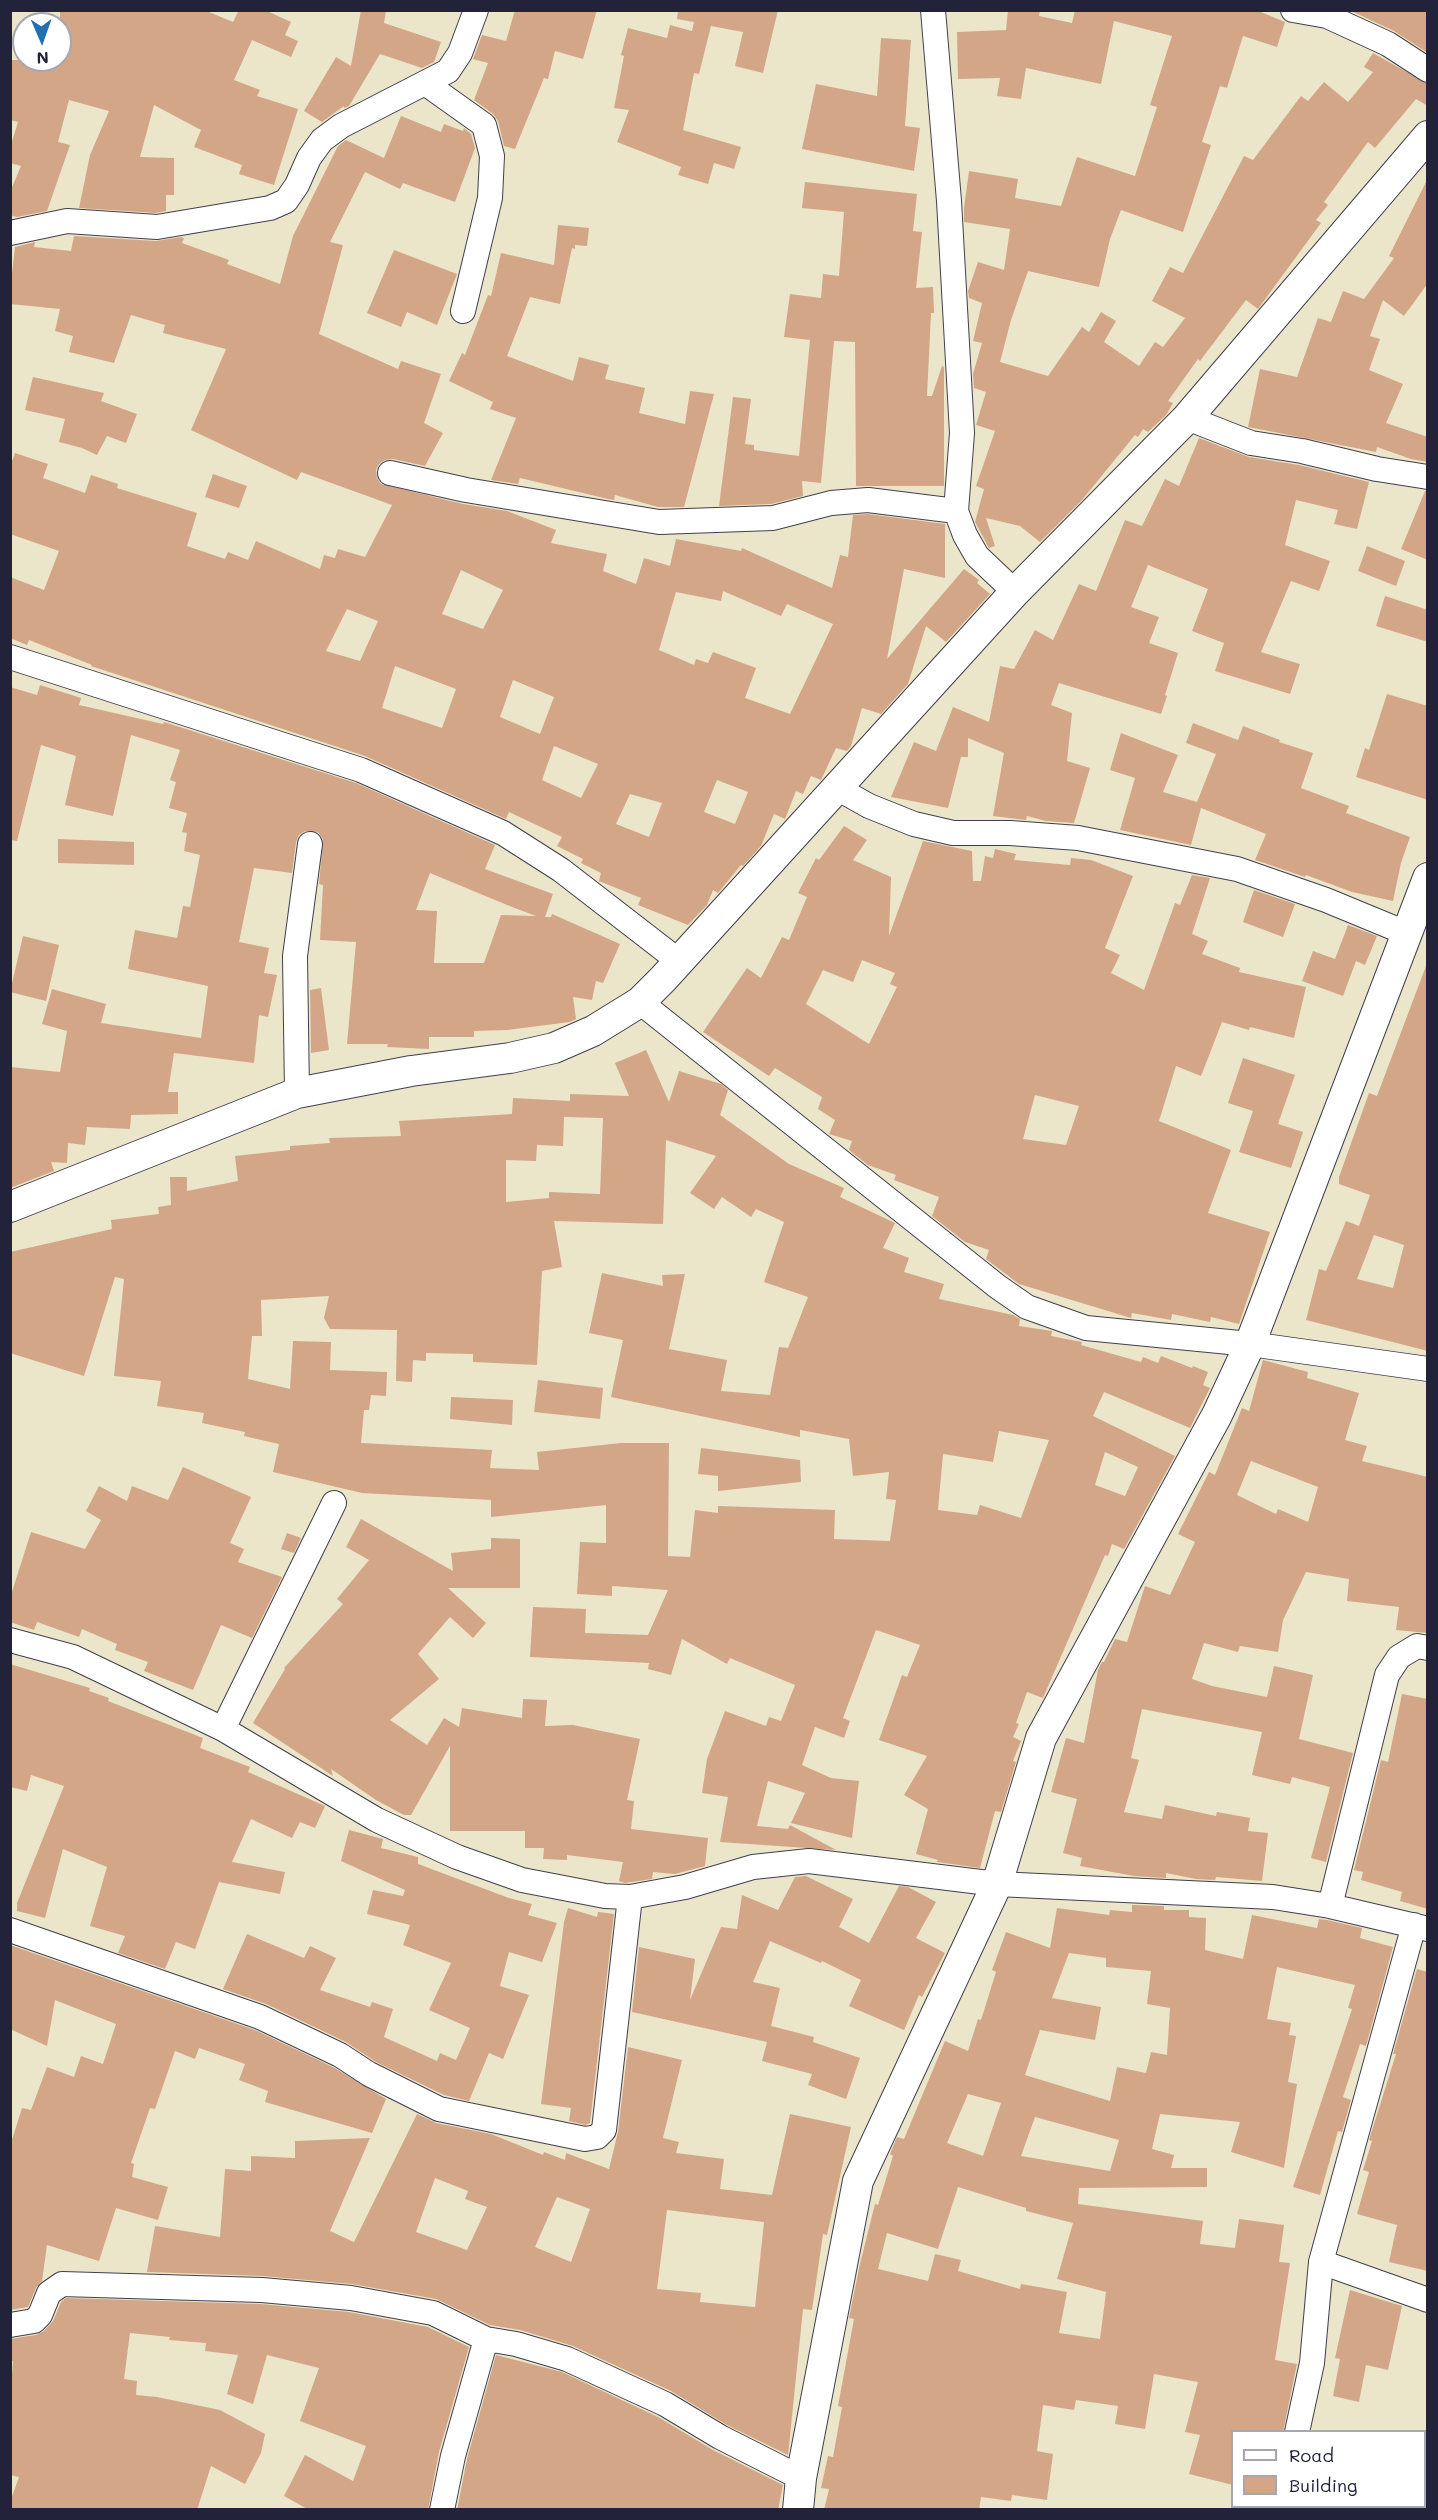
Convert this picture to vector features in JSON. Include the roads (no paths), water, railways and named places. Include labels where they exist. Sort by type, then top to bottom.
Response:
[{"type":"street","points":[[10,233],[68,221],[157,227],[270,208],[286,201],[297,185],[309,158],[322,140],[341,126],[448,71],[460,53],[476,10]]},
{"type":"street","points":[[933,10],[949,201],[962,433],[956,511],[965,535],[977,556],[1015,592]]},
{"type":"street","points":[[1293,10],[1327,16],[1388,44],[1428,70]]},
{"type":"street","points":[[425,83],[484,125],[492,156],[490,198],[463,311]]},
{"type":"street","points":[[10,1207],[297,1093],[411,1071],[510,1059],[554,1048],[593,1031],[640,1002],[680,962],[1015,592],[1187,418],[1428,136]]},
{"type":"street","points":[[1187,418],[1251,443],[1428,477]]},
{"type":"street","points":[[390,473],[489,494],[659,522],[773,518],[831,503],[868,500],[956,511]]},
{"type":"street","points":[[10,657],[361,770],[503,833],[561,870],[680,962]]},
{"type":"street","points":[[837,788],[869,806],[914,824],[952,833],[1011,833],[1077,838],[1237,869],[1326,900],[1406,933]]},
{"type":"street","points":[[297,1093],[295,956],[310,844]]},
{"type":"street","points":[[798,2510],[801,2478],[858,2181],[998,1884],[1041,1738],[1217,1415],[1250,1344],[1428,878]]},
{"type":"street","points":[[640,1002],[998,1287],[1027,1307],[1086,1328],[1250,1344],[1428,1369]]},
{"type":"street","points":[[224,1729],[334,1503]]},
{"type":"street","points":[[10,1640],[73,1657],[224,1729],[377,1820],[457,1857],[522,1880],[605,1896],[630,1898],[685,1887],[753,1867],[808,1861],[998,1884],[1273,1897],[1330,1906],[1421,1927],[1321,2262],[1312,2362],[1298,2430]]},
{"type":"street","points":[[1330,1906],[1387,1674],[1399,1657],[1417,1646],[1428,1648]]},
{"type":"street","points":[[10,1930],[260,2017],[340,2055],[369,2074],[439,2109],[585,2139],[597,2138],[604,2130],[630,1898]]},
{"type":"street","points":[[1321,2262],[1428,2300]]},
{"type":"street","points":[[10,2325],[34,2321],[40,2315],[49,2293],[62,2284],[238,2289],[351,2298],[433,2313],[486,2339],[516,2344],[567,2360],[665,2404],[720,2437],[801,2478]]},
{"type":"street","points":[[442,2510],[453,2456],[486,2339]]}]
